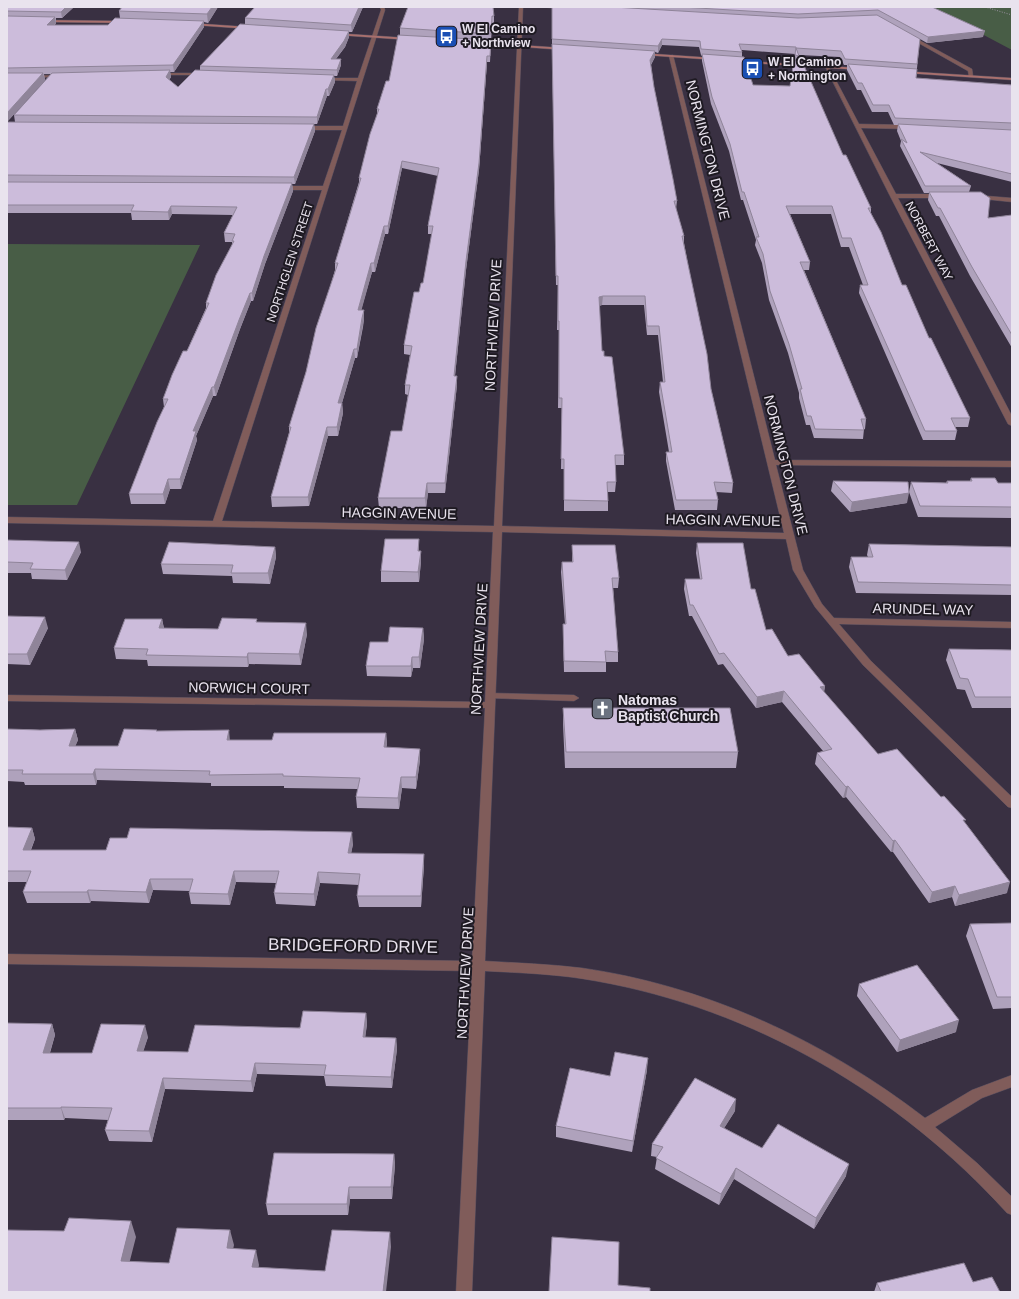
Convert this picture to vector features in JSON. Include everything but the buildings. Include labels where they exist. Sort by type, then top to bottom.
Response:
[{"type":"main road","points":[[41,21],[127,22]]},
{"type":"main road","points":[[185,24],[258,28]]},
{"type":"main road","points":[[328,33],[413,39]]},
{"type":"main road","points":[[474,43],[568,49]]},
{"type":"main road","points":[[639,54],[718,60]]},
{"type":"main road","points":[[726,60],[867,70]]},
{"type":"main road","points":[[899,72],[1012,79]]},
{"type":"street","name":"NORTHGLEN STREET","points":[[217,524],[375,36],[383,10],[382,7]]},
{"type":"street","name":"NORTHVIEW DRIVE","points":[[464,1292],[521,7]]},
{"type":"street","points":[[544,7],[568,8]]},
{"type":"street","points":[[904,33],[970,70],[971,76]]},
{"type":"street","name":"NORMINGTON DRIVE","points":[[671,56],[798,570],[818,605],[833,621],[867,664],[1012,804]]},
{"type":"street","name":"NORBERT WAY","points":[[827,67],[1012,424]]},
{"type":"street","points":[[151,74],[210,74]]},
{"type":"street","points":[[7,77],[49,79],[67,76]]},
{"type":"street","points":[[315,79],[360,80]]},
{"type":"street","points":[[858,126],[917,128]]},
{"type":"street","points":[[292,128],[345,128]]},
{"type":"street","points":[[271,188],[326,188]]},
{"type":"street","points":[[893,196],[947,196]]},
{"type":"street","points":[[970,197],[1012,200]]},
{"type":"street","points":[[772,462],[1012,464]]},
{"type":"street","name":"HAGGIN AVENUE","points":[[7,520],[790,536]]},
{"type":"street","name":"ARUNDEL WAY","points":[[833,621],[1012,625]]},
{"type":"street","name":"NORWICH COURT","points":[[7,698],[491,700],[574,698]]},
{"type":"street","name":"BRIDGEFORD DRIVE","points":[[7,958],[479,966],[541,969],[596,976],[650,987],[704,1003],[758,1024],[811,1050],[863,1081],[925,1125],[997,1190],[1012,1208]]},
{"type":"street","points":[[925,1125],[977,1094],[1012,1081]]},
{"type":"path","points":[[986,7],[1012,15]]},
{"type":"green space","points":[[931,7],[1012,7],[1012,50]]},
{"type":"green space","points":[[7,244],[200,245],[77,505],[7,505]]},
{"type":"place","name":"W El Camino + Northview","points":[[447,36]]},
{"type":"place","name":"W El Camino + Normington","points":[[752,69]]},
{"type":"place","name":"Natomas Baptist Church","points":[[603,708]]}]
